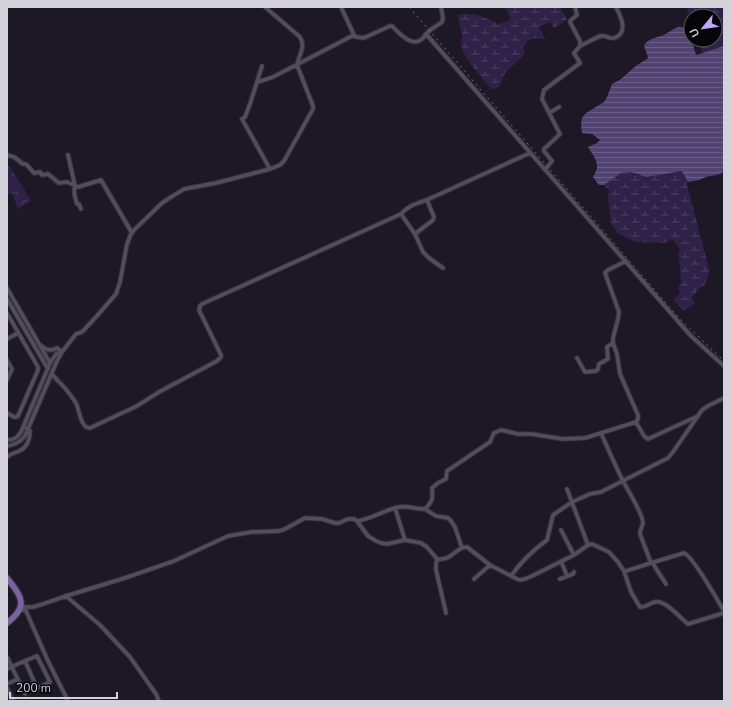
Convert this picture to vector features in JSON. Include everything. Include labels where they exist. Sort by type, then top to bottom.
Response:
[{"type":"main road","points":[[7,578],[18,592],[22,603],[17,614],[7,623]]},
{"type":"street","points":[[7,446],[16,444],[22,440],[62,352],[76,334],[82,332],[92,322],[116,294],[120,282],[127,244],[134,230],[162,204],[184,190],[270,168],[280,165],[284,161],[313,109],[313,106],[297,65],[303,45],[302,41],[300,37],[265,7]]},
{"type":"street","points":[[341,7],[354,35]]},
{"type":"street","points":[[258,82],[269,79],[354,35],[366,37],[392,26],[405,38],[416,42],[423,39],[426,34],[442,22],[443,18],[441,7]]},
{"type":"street","points":[[574,7],[577,15],[570,22],[580,41],[580,46]]},
{"type":"street","points":[[545,170],[552,161],[544,152],[544,149],[560,134],[542,99],[544,90],[580,64],[574,53],[580,46],[602,36],[614,38],[619,34],[622,29],[622,22],[616,7]]},
{"type":"street","points":[[426,34],[691,336],[724,366]]},
{"type":"street","points":[[262,66],[258,82],[245,117],[242,119],[270,168]]},
{"type":"street","points":[[549,112],[559,107]]},
{"type":"street","points":[[7,299],[48,369],[76,403],[82,422],[90,428],[138,406],[220,359],[221,355],[199,310],[200,306],[401,214],[410,206],[427,200],[530,153]]},
{"type":"street","points":[[7,155],[14,156],[23,164],[26,164],[34,173],[40,172],[42,175],[48,174],[60,183],[67,182],[78,187],[101,180],[132,233]]},
{"type":"street","points":[[68,155],[75,186],[75,198],[81,209]]},
{"type":"street","points":[[414,234],[433,220],[434,217],[427,200]]},
{"type":"street","points":[[401,214],[425,254],[443,268]]},
{"type":"street","points":[[626,261],[605,273],[619,312],[613,335],[613,343],[617,354],[621,378],[638,415],[636,422]]},
{"type":"street","points":[[7,288],[50,363],[55,365]]},
{"type":"street","points":[[7,313],[38,370],[18,416],[14,417],[7,413]]},
{"type":"street","points":[[7,339],[18,333]]},
{"type":"street","points":[[38,342],[45,349],[53,350],[57,348],[62,352]]},
{"type":"street","points":[[577,358],[584,372],[596,371],[598,370],[599,364],[608,358],[606,347],[613,343]]},
{"type":"street","points":[[7,440],[13,440],[18,437],[50,363],[56,354],[62,352]]},
{"type":"street","points":[[7,360],[12,369],[7,380]]},
{"type":"street","points":[[47,386],[51,382],[60,382]]},
{"type":"street","points":[[512,576],[521,562],[537,546],[547,540],[553,514],[572,502],[590,494],[601,492],[662,462],[671,455],[705,408],[724,398]]},
{"type":"street","points":[[636,422],[644,436],[648,439],[699,415]]},
{"type":"street","points":[[425,509],[433,498],[432,488],[446,479],[447,471],[490,442],[494,433],[501,430],[518,434],[529,434],[563,439],[585,438],[636,422]]},
{"type":"street","points":[[7,457],[25,448],[30,437],[30,432],[28,428],[23,426]]},
{"type":"street","points":[[601,433],[623,481],[636,504],[643,524],[639,532],[652,562],[666,584]]},
{"type":"street","points":[[567,489],[588,545]]},
{"type":"street","points":[[357,521],[366,520],[395,508],[403,507],[425,509],[436,516],[451,520],[455,526],[462,548]]},
{"type":"street","points":[[395,508],[405,540]]},
{"type":"street","points":[[20,608],[33,607],[125,578],[174,560],[228,536],[252,532],[279,531],[305,518],[322,519],[335,523],[351,518],[357,521],[368,536],[381,543],[387,544],[405,540],[421,543],[428,547],[437,559],[436,570],[446,613]]},
{"type":"street","points":[[561,530],[574,555]]},
{"type":"street","points":[[437,559],[442,560],[447,558],[462,548],[467,547],[490,565],[520,580],[528,578],[574,555],[588,545],[594,544],[608,552],[618,562],[624,571],[631,592],[640,607],[643,608],[655,602],[663,604],[688,624],[724,612],[716,596],[687,554],[682,553],[626,572],[624,571]]},
{"type":"street","points":[[561,561],[567,576]]},
{"type":"street","points":[[474,579],[490,565]]},
{"type":"street","points":[[560,579],[574,572]]},
{"type":"street","points":[[66,596],[100,625],[130,657],[156,694],[159,701]]},
{"type":"street","points":[[20,608],[26,611],[48,661],[68,701]]},
{"type":"street","points":[[7,669],[25,661],[37,656],[50,682],[37,688],[25,661]]},
{"type":"street","points":[[7,657],[25,694]]},
{"type":"street","points":[[7,684],[18,679]]},
{"type":"street","points":[[7,688],[13,701]]},
{"type":"green space","points":[[505,7],[560,7],[567,20],[554,28],[550,22],[539,27],[545,39],[532,39],[525,43],[523,47],[525,52],[524,55],[505,73],[499,87],[491,89],[472,66],[463,52],[461,45],[462,34],[457,15],[478,15],[498,24],[510,20]]},
{"type":"green space","points":[[724,7],[724,46],[723,8],[686,8]]},
{"type":"green space","points":[[701,48],[718,48],[702,53]]},
{"type":"green space","points":[[7,162],[31,200],[18,209],[12,193],[7,195]]},
{"type":"green space","points":[[683,171],[688,182],[687,184],[709,274],[704,286],[692,297],[695,303],[683,311],[673,299],[680,293],[678,288],[681,282],[679,257],[680,249],[672,239],[665,243],[637,242],[617,233],[611,223],[608,196],[609,190],[604,185],[621,173],[635,173],[646,177]]},
{"type":"shaded area","points":[[678,27],[683,28],[683,48],[694,48],[696,55],[718,48],[723,48],[724,46],[724,169],[720,174],[688,182],[682,171],[646,177],[628,172],[621,173],[604,185],[599,185],[593,177],[597,165],[588,147],[600,140],[592,134],[582,133],[582,118],[586,113],[604,102],[612,84],[647,59],[648,57],[644,46],[648,41]]},
{"type":"railway","points":[[409,7],[678,317],[724,361]]}]
